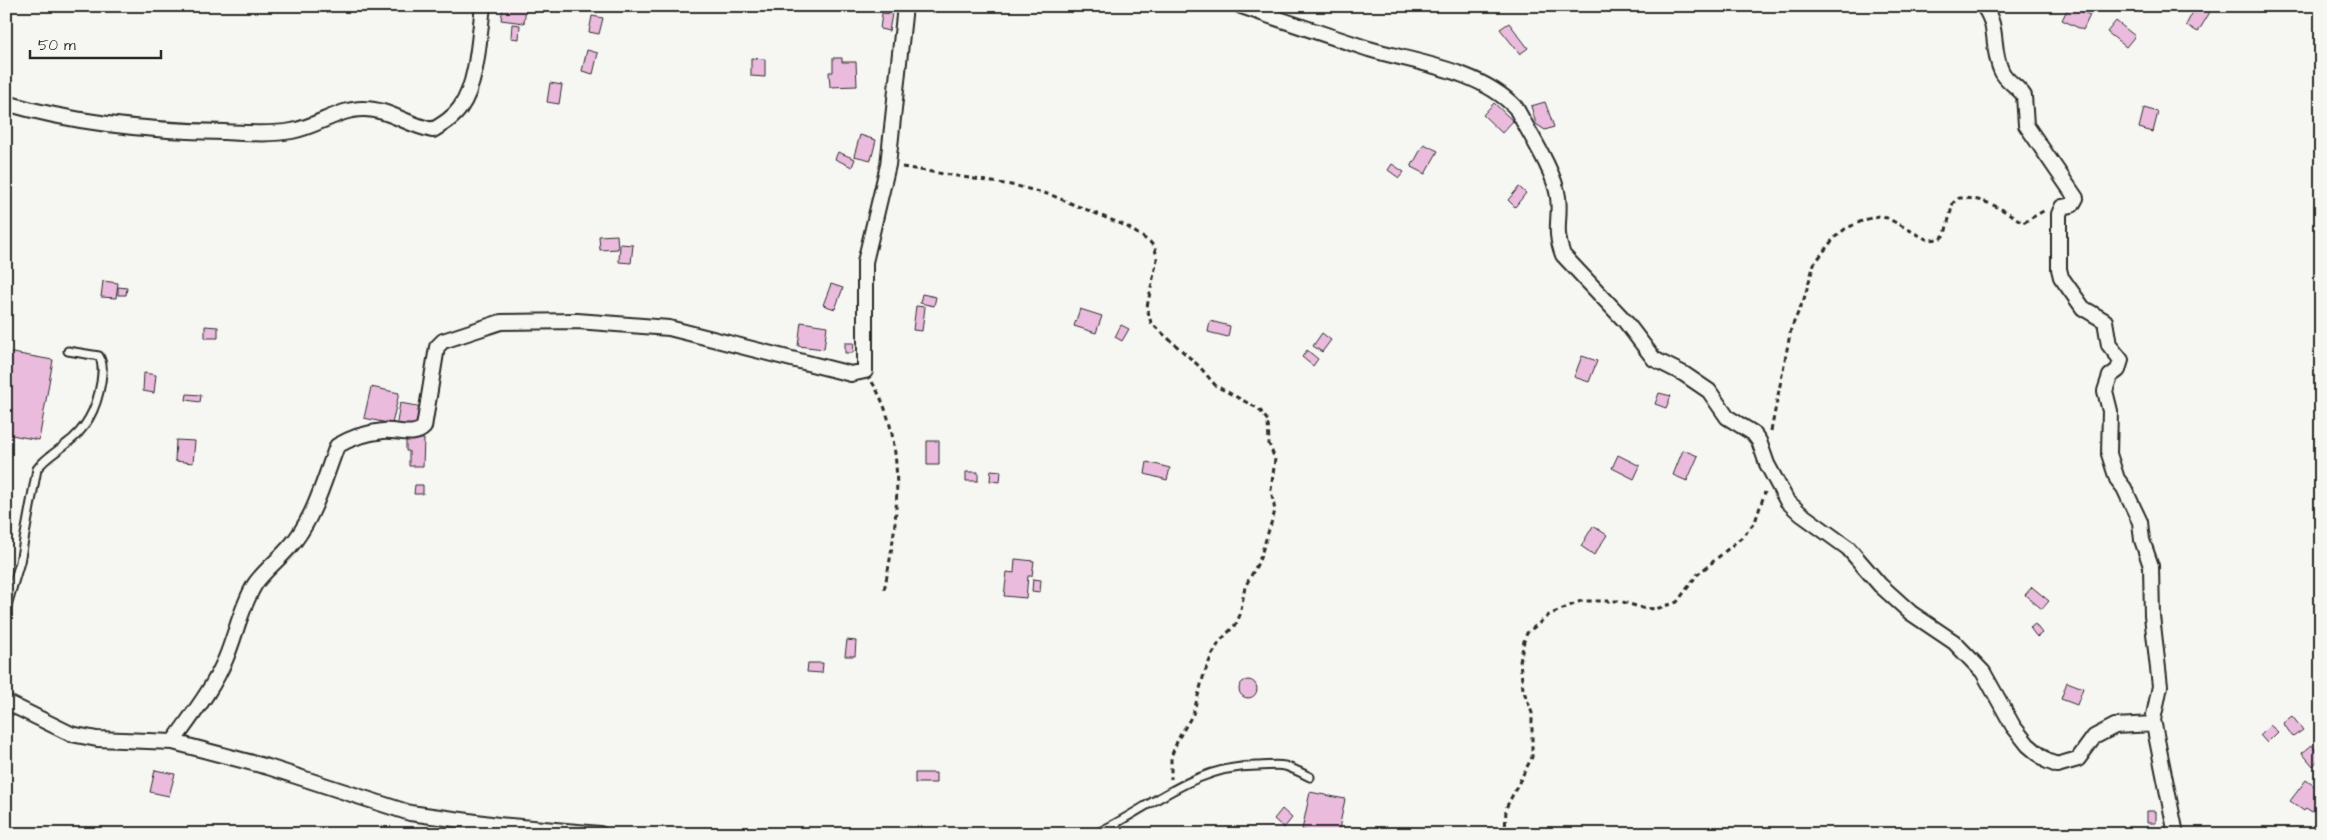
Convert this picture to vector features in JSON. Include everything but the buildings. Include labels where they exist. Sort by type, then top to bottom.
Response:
[{"type":"street","points":[[6,103],[99,125],[186,132],[292,131],[350,111],[365,109],[386,113],[418,128],[433,130],[449,120],[461,108],[472,83],[483,6]]},
{"type":"street","points":[[173,742],[214,684],[255,584],[270,565],[286,552],[309,519],[337,446],[359,435],[385,430],[413,433],[420,431],[424,427],[437,347],[443,340],[501,322],[577,321],[639,324],[669,328],[851,374],[865,371],[865,262],[888,166],[905,6]]},
{"type":"street","points":[[1242,6],[1370,49],[1445,68],[1500,93],[1516,108],[1555,183],[1558,197],[1558,241],[1563,255],[1625,321],[1654,359],[1684,374],[1709,391],[1727,417],[1752,433],[1764,453],[1771,472],[1787,501],[1800,514],[1848,548],[1880,585],[1911,613],[1954,642],[1983,672],[2013,726],[2028,745],[2047,762],[2057,765],[2078,760],[2094,737],[2115,726],[2154,724]]},
{"type":"street","points":[[1983,6],[1993,24],[2000,68],[2007,80],[2023,94],[2026,125],[2075,195],[2072,205],[2061,208],[2059,214],[2058,260],[2061,277],[2083,308],[2105,321],[2109,346],[2121,360],[2118,370],[2110,376],[2105,392],[2110,411],[2109,454],[2117,479],[2124,488],[2140,522],[2142,540],[2151,566],[2152,616],[2160,686],[2154,712],[2154,724],[2176,834]]},
{"type":"street","points":[[6,702],[71,734],[85,738],[173,742],[268,767],[410,813],[498,825],[600,834]]},
{"type":"lane","points":[[6,610],[20,562],[37,469],[45,459],[80,433],[91,416],[100,385],[102,367],[99,356],[68,351]]},
{"type":"lane","points":[[1095,834],[1121,822],[1172,790],[1215,770],[1243,766],[1284,766],[1310,776]]},
{"type":"path","points":[[888,166],[927,169],[1018,186],[1051,195],[1126,226],[1155,248],[1157,259],[1148,307],[1151,324],[1200,366],[1216,386],[1259,409],[1268,421],[1269,444],[1275,459],[1271,490],[1275,511],[1259,561],[1245,587],[1240,614],[1236,624],[1220,641],[1212,655],[1204,674],[1193,714],[1178,739],[1171,757],[1172,790]]},
{"type":"path","points":[[1764,453],[1776,410],[1779,384],[1791,329],[1804,299],[1814,264],[1834,238],[1845,229],[1878,216],[1887,218],[1928,240],[1935,240],[1945,234],[1953,203],[1959,198],[1977,200],[1996,207],[2010,213],[2023,223],[2048,208],[2061,208]]},
{"type":"path","points":[[865,371],[880,395],[890,419],[892,434],[896,517],[894,543],[884,590]]},
{"type":"path","points":[[1505,834],[1506,808],[1532,757],[1532,713],[1522,689],[1520,662],[1524,640],[1528,633],[1549,614],[1581,601],[1620,601],[1642,608],[1656,609],[1677,602],[1697,575],[1741,538],[1755,522],[1771,472]]}]
